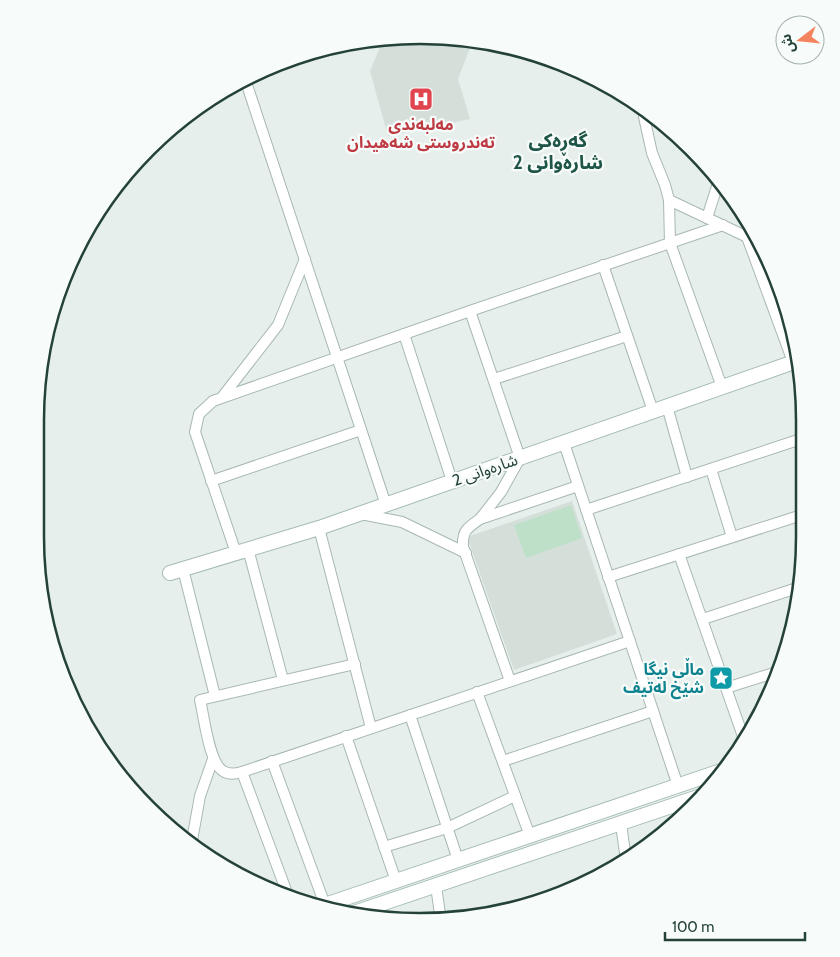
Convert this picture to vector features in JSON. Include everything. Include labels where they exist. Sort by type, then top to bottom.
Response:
[{"type":"main road","name":"شارەوانی 2","points":[[176,571],[319,528],[792,363]]},
{"type":"main road","points":[[333,902],[710,776]]},
{"type":"main road","points":[[366,909],[688,800]]},
{"type":"street","points":[[248,86],[386,505]]},
{"type":"street","points":[[644,118],[652,154],[669,200],[670,243],[722,388]]},
{"type":"street","points":[[707,218],[716,189]]},
{"type":"street","points":[[669,200],[747,236],[788,345]]},
{"type":"street","points":[[283,680],[242,551],[211,481],[195,432],[199,414],[213,401],[223,397],[723,225]]},
{"type":"street","points":[[223,397],[278,325],[306,259]]},
{"type":"street","points":[[603,265],[653,411]]},
{"type":"street","points":[[470,311],[520,458],[501,492],[480,519]]},
{"type":"street","points":[[404,334],[452,482]]},
{"type":"street","points":[[494,379],[627,336]]},
{"type":"street","points":[[667,406],[687,477]]},
{"type":"street","points":[[211,481],[361,430]]},
{"type":"street","points":[[586,510],[796,441]]},
{"type":"street","points":[[564,442],[678,786]]},
{"type":"street","points":[[711,469],[732,537]]},
{"type":"street","points":[[510,681],[462,537],[468,527],[480,519],[578,486]]},
{"type":"street","points":[[360,514],[402,522],[466,553]]},
{"type":"street","points":[[608,577],[796,517]]},
{"type":"street","points":[[319,528],[372,728]]},
{"type":"street","points":[[679,554],[742,732]]},
{"type":"street","points":[[176,571],[215,696]]},
{"type":"street","points":[[702,619],[792,589]]},
{"type":"street","points":[[355,664],[200,700],[213,759],[221,771],[231,775],[242,772],[630,641]]},
{"type":"street","points":[[726,688],[770,674]]},
{"type":"street","points":[[477,692],[530,836]]},
{"type":"street","points":[[503,761],[653,711]]},
{"type":"street","points":[[410,715],[458,860]]},
{"type":"street","points":[[346,736],[396,881]]},
{"type":"street","points":[[193,836],[200,796],[213,759]]},
{"type":"street","points":[[272,761],[320,899]]},
{"type":"street","points":[[242,772],[285,888]]},
{"type":"street","points":[[384,847],[447,828],[516,796]]},
{"type":"street","points":[[621,824],[625,853]]},
{"type":"street","points":[[436,886],[440,912]]},
{"type":"shaded area","name":"مەلبەندی تەندروستی شەهیدان","points":[[420,44],[470,47],[458,79],[470,119],[388,136],[370,71],[381,46]]},
{"type":"shaded area","points":[[572,501],[617,634],[514,670],[467,537]]},
{"type":"green space","points":[[571,505],[582,538],[526,558],[514,525]]},
{"type":"place","name":"مەلبەندی تەندروستی شەهیدان","points":[[421,99]]},
{"type":"place","name":"ماڵی نیگا شێخ لەتیف","points":[[721,678]]},
{"type":"district","name":"گەڕەکی شارەوانی 2","points":[[558,151]]}]
